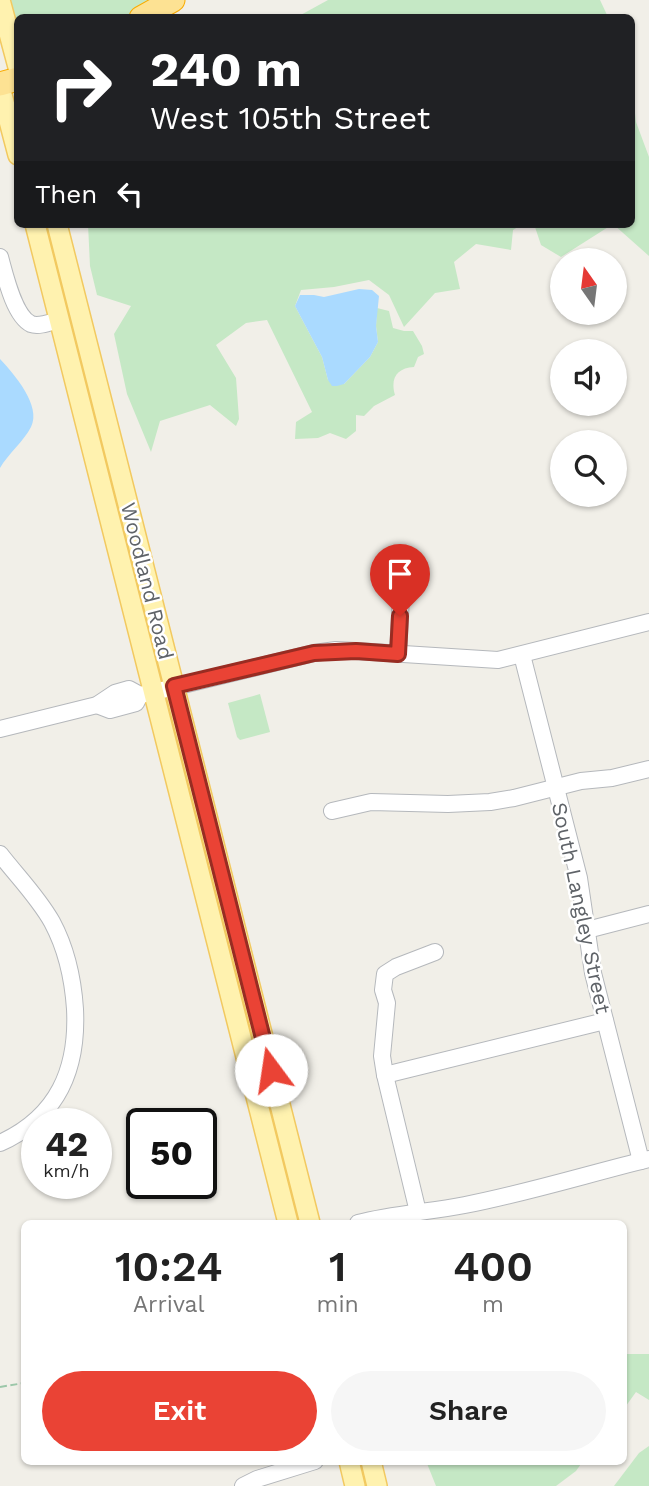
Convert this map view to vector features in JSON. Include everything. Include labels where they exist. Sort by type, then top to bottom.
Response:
[{"type":"highway","points":[[148,14],[173,0]]},
{"type":"main road","points":[[0,0],[14,52]]},
{"type":"main road","points":[[0,85],[14,139]]},
{"type":"main road","name":"Woodland Road","points":[[36,228],[147,693],[287,1220]]},
{"type":"main road","name":"Woodland Road","points":[[58,228],[309,1220]]},
{"type":"main road","points":[[68,354],[96,379]]},
{"type":"main road","points":[[350,1465],[355,1486]]},
{"type":"main road","points":[[372,1465],[377,1486]]},
{"type":"street","points":[[0,257],[13,299],[29,323],[34,325],[59,320]]},
{"type":"street","points":[[398,654],[401,597]]},
{"type":"street","points":[[0,729],[97,705],[115,693],[129,689],[147,693],[314,653],[356,651],[498,660],[649,622]]},
{"type":"street","name":"South Langley Street","points":[[522,655],[579,878],[593,973],[645,1160]]},
{"type":"street","points":[[332,811],[371,802],[490,802],[580,781],[612,778],[649,769]]},
{"type":"street","points":[[0,854],[51,920],[69,966],[75,1020],[70,1069],[59,1092],[30,1125],[0,1143]]},
{"type":"street","points":[[587,930],[649,914]]},
{"type":"street","points":[[418,1212],[382,1056],[387,1003],[383,990],[385,974],[435,952]]},
{"type":"street","points":[[385,1075],[605,1021]]},
{"type":"street","points":[[374,1220],[464,1206],[645,1160]]},
{"type":"street","points":[[243,1486],[302,1465]]},
{"type":"path","points":[[0,1387],[21,1384]]},
{"type":"green space","points":[[11,0],[160,0],[134,14],[14,14]]},
{"type":"green space","points":[[328,0],[600,0],[607,14],[302,14]]},
{"type":"green space","points":[[635,114],[649,157],[649,256],[618,228],[635,228]]},
{"type":"green space","points":[[88,228],[516,228],[513,230],[511,250],[476,244],[454,262],[460,289],[435,293],[404,327],[389,295],[369,280],[301,290],[295,306],[322,357],[328,380],[344,384],[370,357],[378,342],[377,308],[389,311],[393,328],[413,331],[422,346],[424,354],[418,357],[414,367],[403,369],[396,375],[393,384],[395,395],[374,406],[364,416],[356,415],[356,431],[346,439],[330,433],[318,438],[295,439],[296,422],[312,412],[267,320],[246,323],[216,345],[236,378],[239,419],[236,426],[210,405],[160,421],[151,452],[127,394],[114,334],[131,306],[97,295],[90,266]]},
{"type":"green space","points":[[535,228],[607,228],[575,248],[550,248],[550,250],[541,245]]},
{"type":"green space","points":[[260,694],[270,732],[240,740],[228,703]]},
{"type":"green space","points":[[627,1354],[649,1354],[649,1400],[636,1392],[627,1404]]},
{"type":"green space","points":[[649,1446],[649,1486],[614,1486],[639,1453]]},
{"type":"green space","points":[[428,1465],[580,1465],[556,1486],[436,1486]]},
{"type":"water","points":[[359,289],[372,290],[379,296],[376,326],[378,342],[370,357],[344,384],[332,386],[322,357],[295,306],[300,295],[324,297]]},
{"type":"water","points":[[0,359],[30,400],[33,419],[28,432],[0,468]]},
{"type":"route","points":[[271,1070],[174,686],[314,653],[336,650],[398,654],[400,616]]}]
